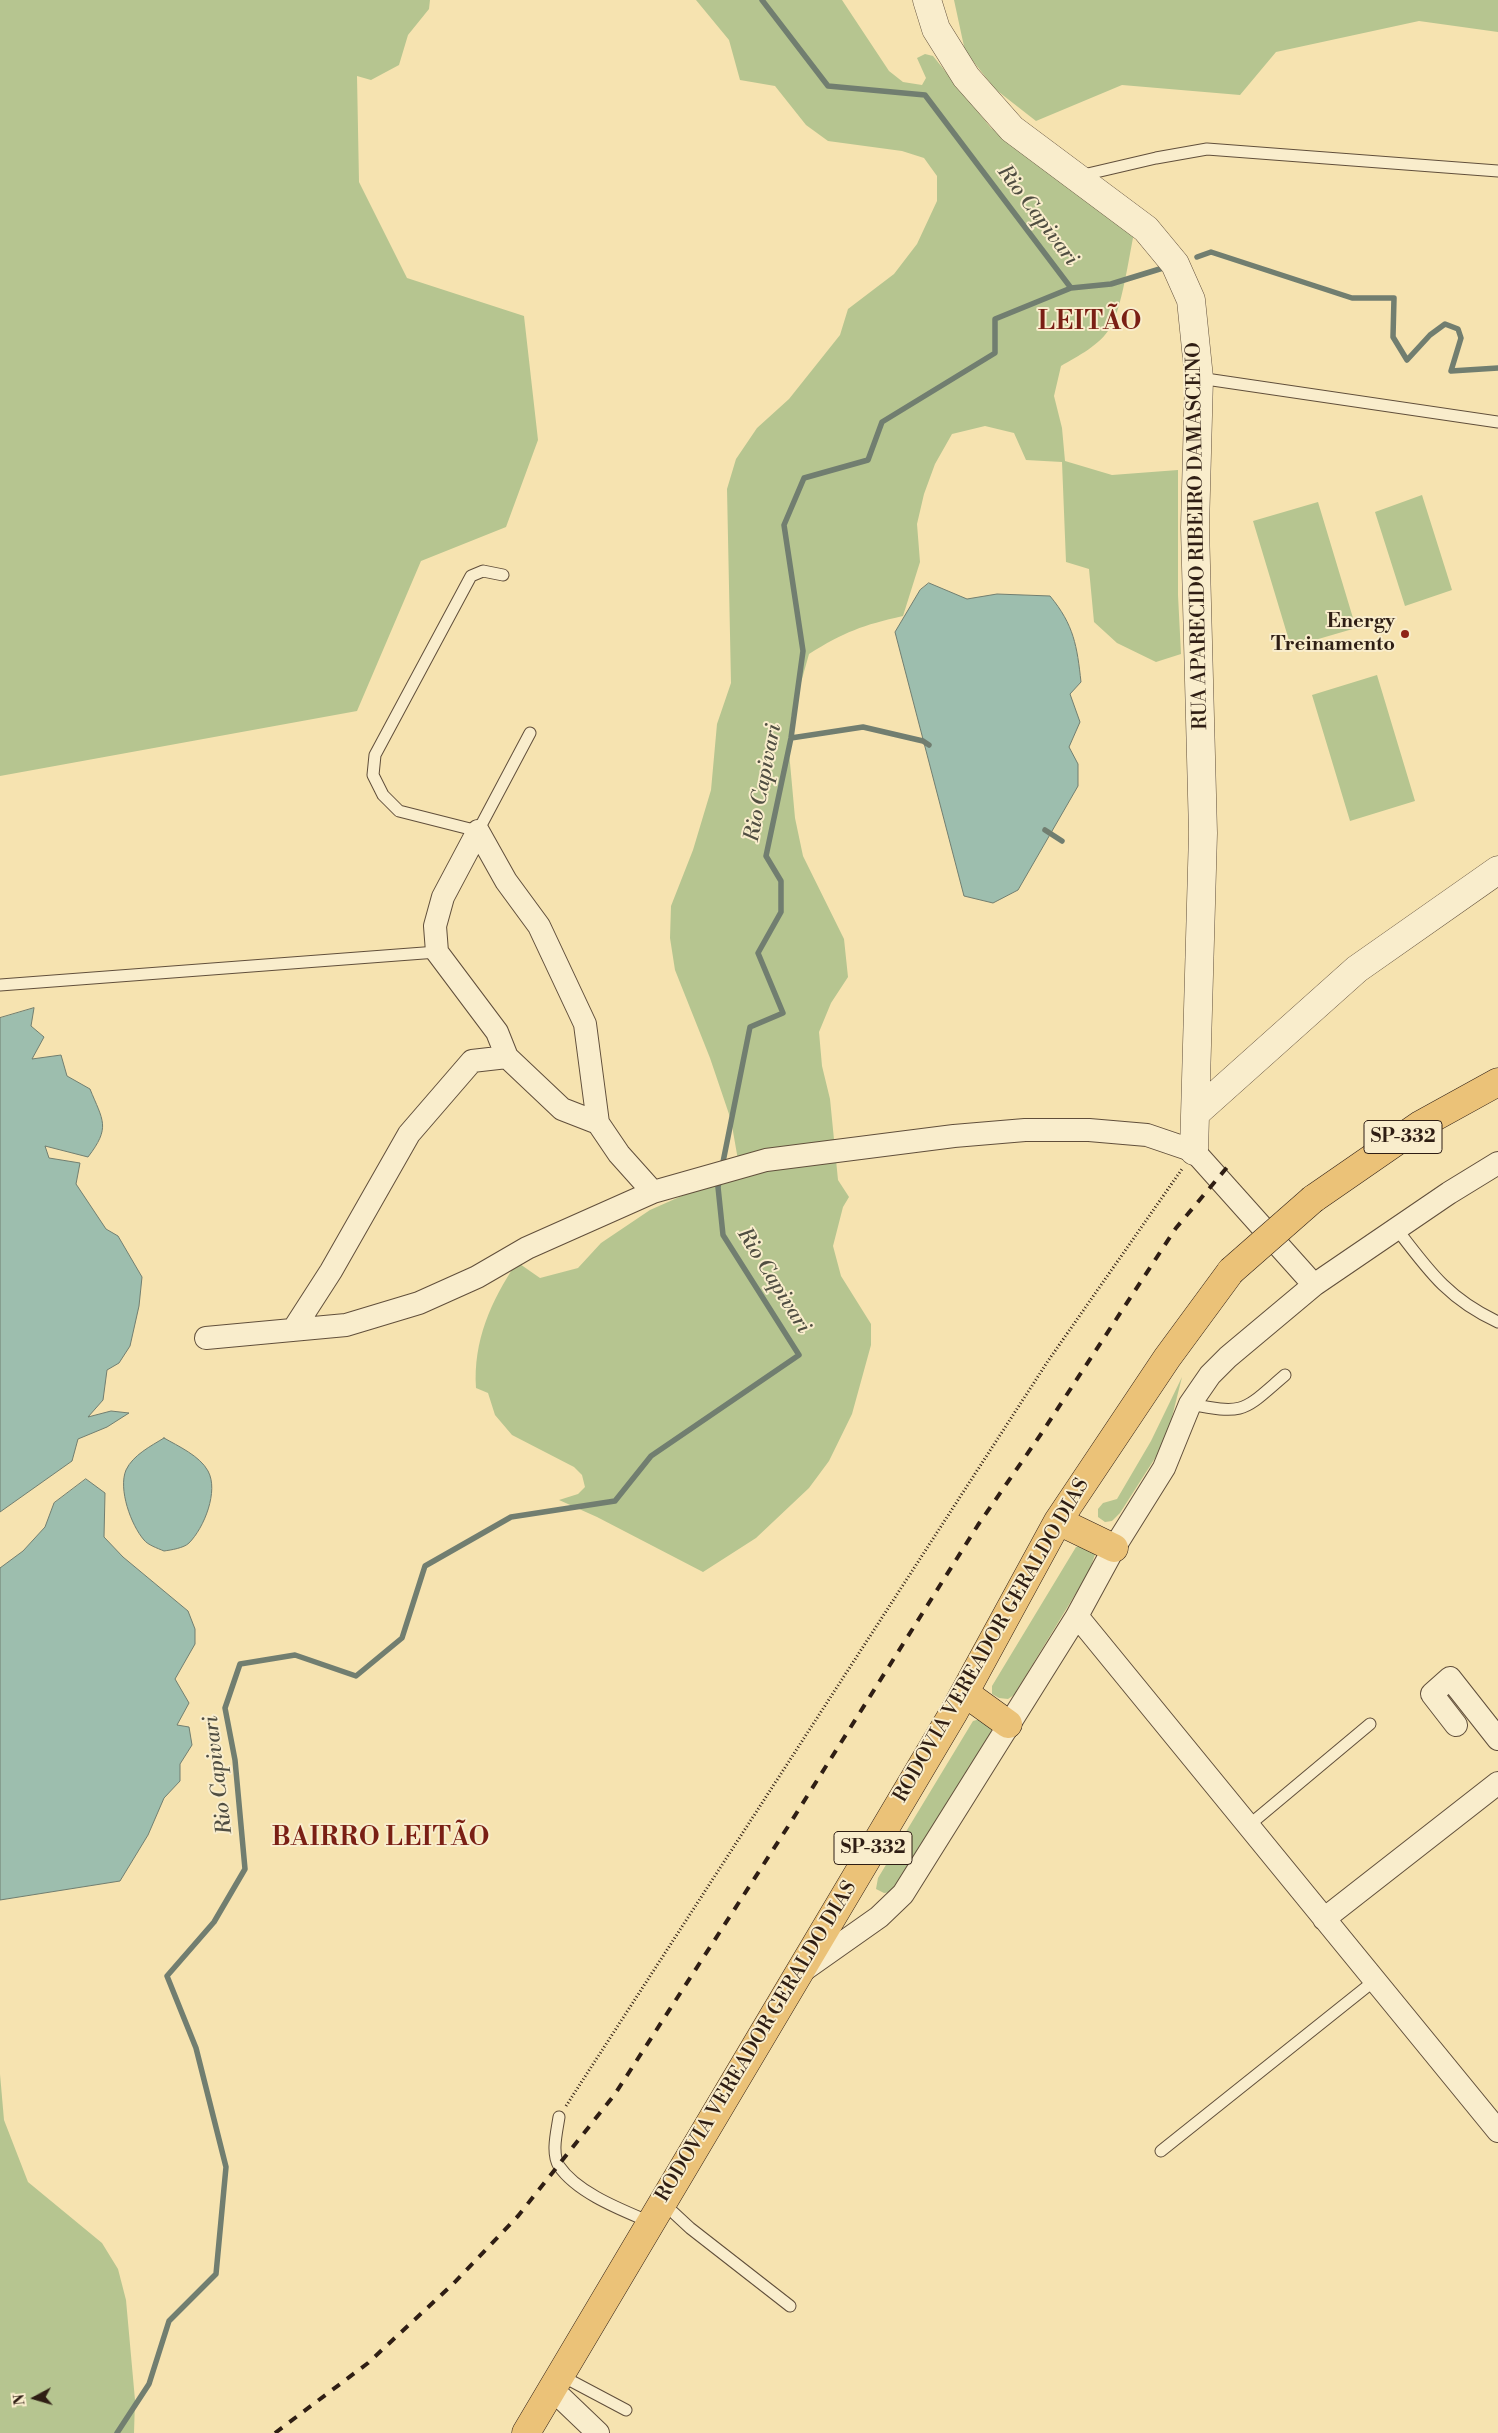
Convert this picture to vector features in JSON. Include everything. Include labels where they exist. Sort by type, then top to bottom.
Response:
[{"type":"main road","name":"RODOVIA VEREADOR GERALDO DIAS","points":[[526,2433],[965,1693],[1058,1521],[1167,1358],[1231,1271],[1312,1199],[1420,1125],[1498,1082]]},
{"type":"main road","points":[[1058,1521],[1114,1548]]},
{"type":"main road","points":[[965,1693],[1008,1724]]},
{"type":"street","name":"RUA APARECIDO RIBEIRO DAMASCENO","points":[[927,0],[936,29],[966,77],[1012,129],[1146,229],[1175,264],[1191,300],[1199,378],[1195,527],[1203,832],[1196,1112],[1199,1156]]},
{"type":"street","points":[[478,831],[443,897],[435,926],[437,952],[497,1032],[506,1057],[562,1109],[598,1123]]},
{"type":"street","points":[[478,831],[506,881],[539,926],[585,1024],[598,1123],[619,1154],[653,1192]]},
{"type":"street","points":[[1196,1112],[1357,970],[1498,870]]},
{"type":"street","points":[[293,1330],[331,1271],[409,1134],[472,1061],[506,1057]]},
{"type":"street","points":[[206,1338],[346,1325],[419,1303],[477,1277],[526,1248],[653,1192],[766,1160],[954,1136],[1025,1130],[1088,1130],[1147,1135],[1199,1156],[1314,1285]]},
{"type":"street","points":[[796,1976],[879,1917],[903,1894],[1077,1616],[1114,1548],[1164,1468],[1190,1404],[1210,1375],[1228,1357],[1314,1285],[1396,1228],[1498,1163]]},
{"type":"street","points":[[1077,1616],[1498,2131]]},
{"type":"street","points":[[1456,1725],[1432,1694],[1450,1678],[1498,1739]]},
{"type":"street","points":[[1324,1919],[1498,1783]]},
{"type":"street","points":[[556,2382],[598,2433]]},
{"type":"lane","points":[[1074,177],[1156,158],[1208,149],[1498,171]]},
{"type":"lane","points":[[1199,378],[1498,422]]},
{"type":"lane","points":[[503,575],[484,571],[471,576],[375,755],[373,774],[383,794],[399,811],[478,831],[530,733]]},
{"type":"lane","points":[[0,985],[437,952]]},
{"type":"lane","points":[[1396,1228],[1430,1272],[1457,1300],[1498,1322]]},
{"type":"lane","points":[[1190,1404],[1234,1410],[1248,1406],[1285,1375]]},
{"type":"lane","points":[[1248,1826],[1370,1724]]},
{"type":"lane","points":[[1162,2151],[1374,1981]]},
{"type":"lane","points":[[559,2117],[555,2143],[558,2165],[575,2182],[602,2201],[656,2212],[690,2228],[790,2306]]},
{"type":"lane","points":[[556,2382],[626,2410]]},
{"type":"path","points":[[559,2117],[1048,1360],[1199,1156]]},
{"type":"green space","points":[[0,0],[430,0],[429,9],[408,35],[399,65],[371,80],[357,76],[359,182],[407,278],[524,316],[538,440],[506,527],[421,561],[357,711],[0,776]]},
{"type":"green space","points":[[696,0],[842,0],[889,71],[903,82],[922,85],[926,78],[917,58],[925,54],[933,56],[991,128],[1058,173],[1134,233],[1122,296],[1110,328],[1101,340],[1061,366],[1054,396],[1062,428],[1065,461],[1112,475],[1178,470],[1178,595],[1181,654],[1156,662],[1117,643],[1094,622],[1089,569],[1066,562],[1062,462],[1026,460],[1014,433],[985,426],[952,434],[935,464],[924,494],[917,524],[920,562],[903,616],[854,630],[809,654],[791,718],[789,752],[795,818],[803,856],[844,939],[848,977],[831,1003],[819,1032],[822,1066],[830,1099],[838,1180],[849,1197],[843,1207],[833,1246],[841,1276],[871,1324],[871,1345],[852,1414],[829,1461],[809,1488],[756,1538],[703,1572],[597,1517],[559,1500],[578,1494],[585,1487],[582,1475],[574,1467],[512,1435],[495,1415],[488,1393],[476,1388],[477,1354],[492,1307],[517,1262],[540,1278],[578,1268],[601,1243],[650,1210],[729,1175],[738,1160],[731,1120],[710,1058],[675,970],[670,938],[671,906],[693,850],[711,790],[717,724],[731,683],[727,489],[736,459],[757,428],[789,399],[840,335],[848,309],[894,274],[917,244],[937,201],[937,176],[924,158],[902,151],[828,141],[806,125],[775,86],[740,80],[729,40]]},
{"type":"green space","points":[[954,0],[1498,0],[1498,32],[1419,21],[1276,52],[1240,95],[1122,85],[1036,121],[995,89],[965,51]]},
{"type":"green space","points":[[1422,495],[1452,590],[1405,606],[1375,512]]},
{"type":"green space","points":[[1318,502],[1356,628],[1291,647],[1253,521]]},
{"type":"green space","points":[[1377,675],[1415,801],[1350,821],[1312,695]]},
{"type":"green space","points":[[1182,1377],[1166,1441],[1120,1513],[1112,1521],[1105,1522],[1098,1517],[1098,1509],[1103,1503],[1117,1499],[1151,1441]]},
{"type":"green space","points":[[1087,1544],[1096,1551],[1090,1570],[1014,1695],[1008,1699],[999,1698],[992,1694],[992,1686],[1076,1547]]},
{"type":"green space","points":[[984,1718],[990,1724],[992,1734],[893,1892],[884,1893],[876,1889],[878,1878],[973,1721]]},
{"type":"green space","points":[[0,2074],[4,2120],[28,2182],[102,2243],[118,2269],[126,2300],[135,2400],[134,2433],[0,2433]]},
{"type":"shaded area","points":[[929,583],[967,599],[997,594],[1050,596],[1069,626],[1078,657],[1081,682],[1070,694],[1080,722],[1069,747],[1078,764],[1078,786],[1018,890],[993,903],[964,896],[895,632],[920,590]]},
{"type":"shaded area","points":[[34,1008],[31,1026],[44,1037],[32,1059],[61,1055],[67,1076],[90,1089],[102,1124],[100,1138],[88,1157],[45,1146],[49,1158],[80,1163],[76,1184],[106,1229],[118,1236],[142,1277],[139,1306],[130,1346],[119,1363],[107,1370],[103,1400],[88,1417],[111,1411],[129,1413],[107,1427],[78,1439],[72,1461],[0,1512],[0,1018]]},
{"type":"shaded area","points":[[164,1438],[200,1461],[208,1471],[212,1489],[205,1519],[195,1536],[184,1546],[164,1551],[148,1543],[139,1533],[127,1506],[124,1478],[126,1470],[133,1460],[143,1451]]},
{"type":"shaded area","points":[[86,1479],[105,1493],[104,1537],[123,1557],[188,1611],[195,1629],[195,1644],[175,1679],[189,1703],[177,1725],[189,1727],[192,1745],[180,1764],[180,1781],[164,1798],[148,1835],[120,1881],[0,1900],[0,1568],[23,1551],[45,1527],[54,1503]]},
{"type":"waterway","name":"Rio Capivari","points":[[722,1167],[750,1027],[783,1013],[758,953],[781,912],[781,881],[766,856],[791,738],[803,651],[784,525],[804,478],[868,460],[882,422],[995,353],[995,319],[1071,288],[925,95],[828,86],[762,0]]},
{"type":"waterway","points":[[1197,257],[1211,252],[1352,298],[1394,298],[1393,337],[1407,360],[1430,335],[1445,324],[1458,329],[1461,338],[1451,371],[1498,368]]},
{"type":"waterway","points":[[1071,288],[1111,284],[1163,268]]},
{"type":"waterway","points":[[791,738],[863,727],[923,741],[929,745]]},
{"type":"waterway","points":[[1045,830],[1062,841]]},
{"type":"waterway","name":"Rio Capivari","points":[[117,2433],[149,2384],[169,2321],[216,2274],[226,2167],[196,2048],[167,1976],[214,1922],[245,1869],[235,1760],[225,1708],[240,1664],[295,1655],[356,1676],[402,1638],[425,1566],[511,1517],[615,1501],[651,1456],[799,1355],[723,1235],[718,1187],[720,1178]]},
{"type":"railway","points":[[275,2433],[368,2363],[454,2283],[518,2216],[615,2094],[789,1825],[978,1525],[1041,1434],[1176,1228],[1229,1165]]},
{"type":"place","name":"Energy Treinamento","points":[[1405,634]]},
{"type":"district","name":"LEITÃO","points":[[1090,323]]},
{"type":"district","name":"BAIRRO LEITÃO","points":[[381,1839]]}]
